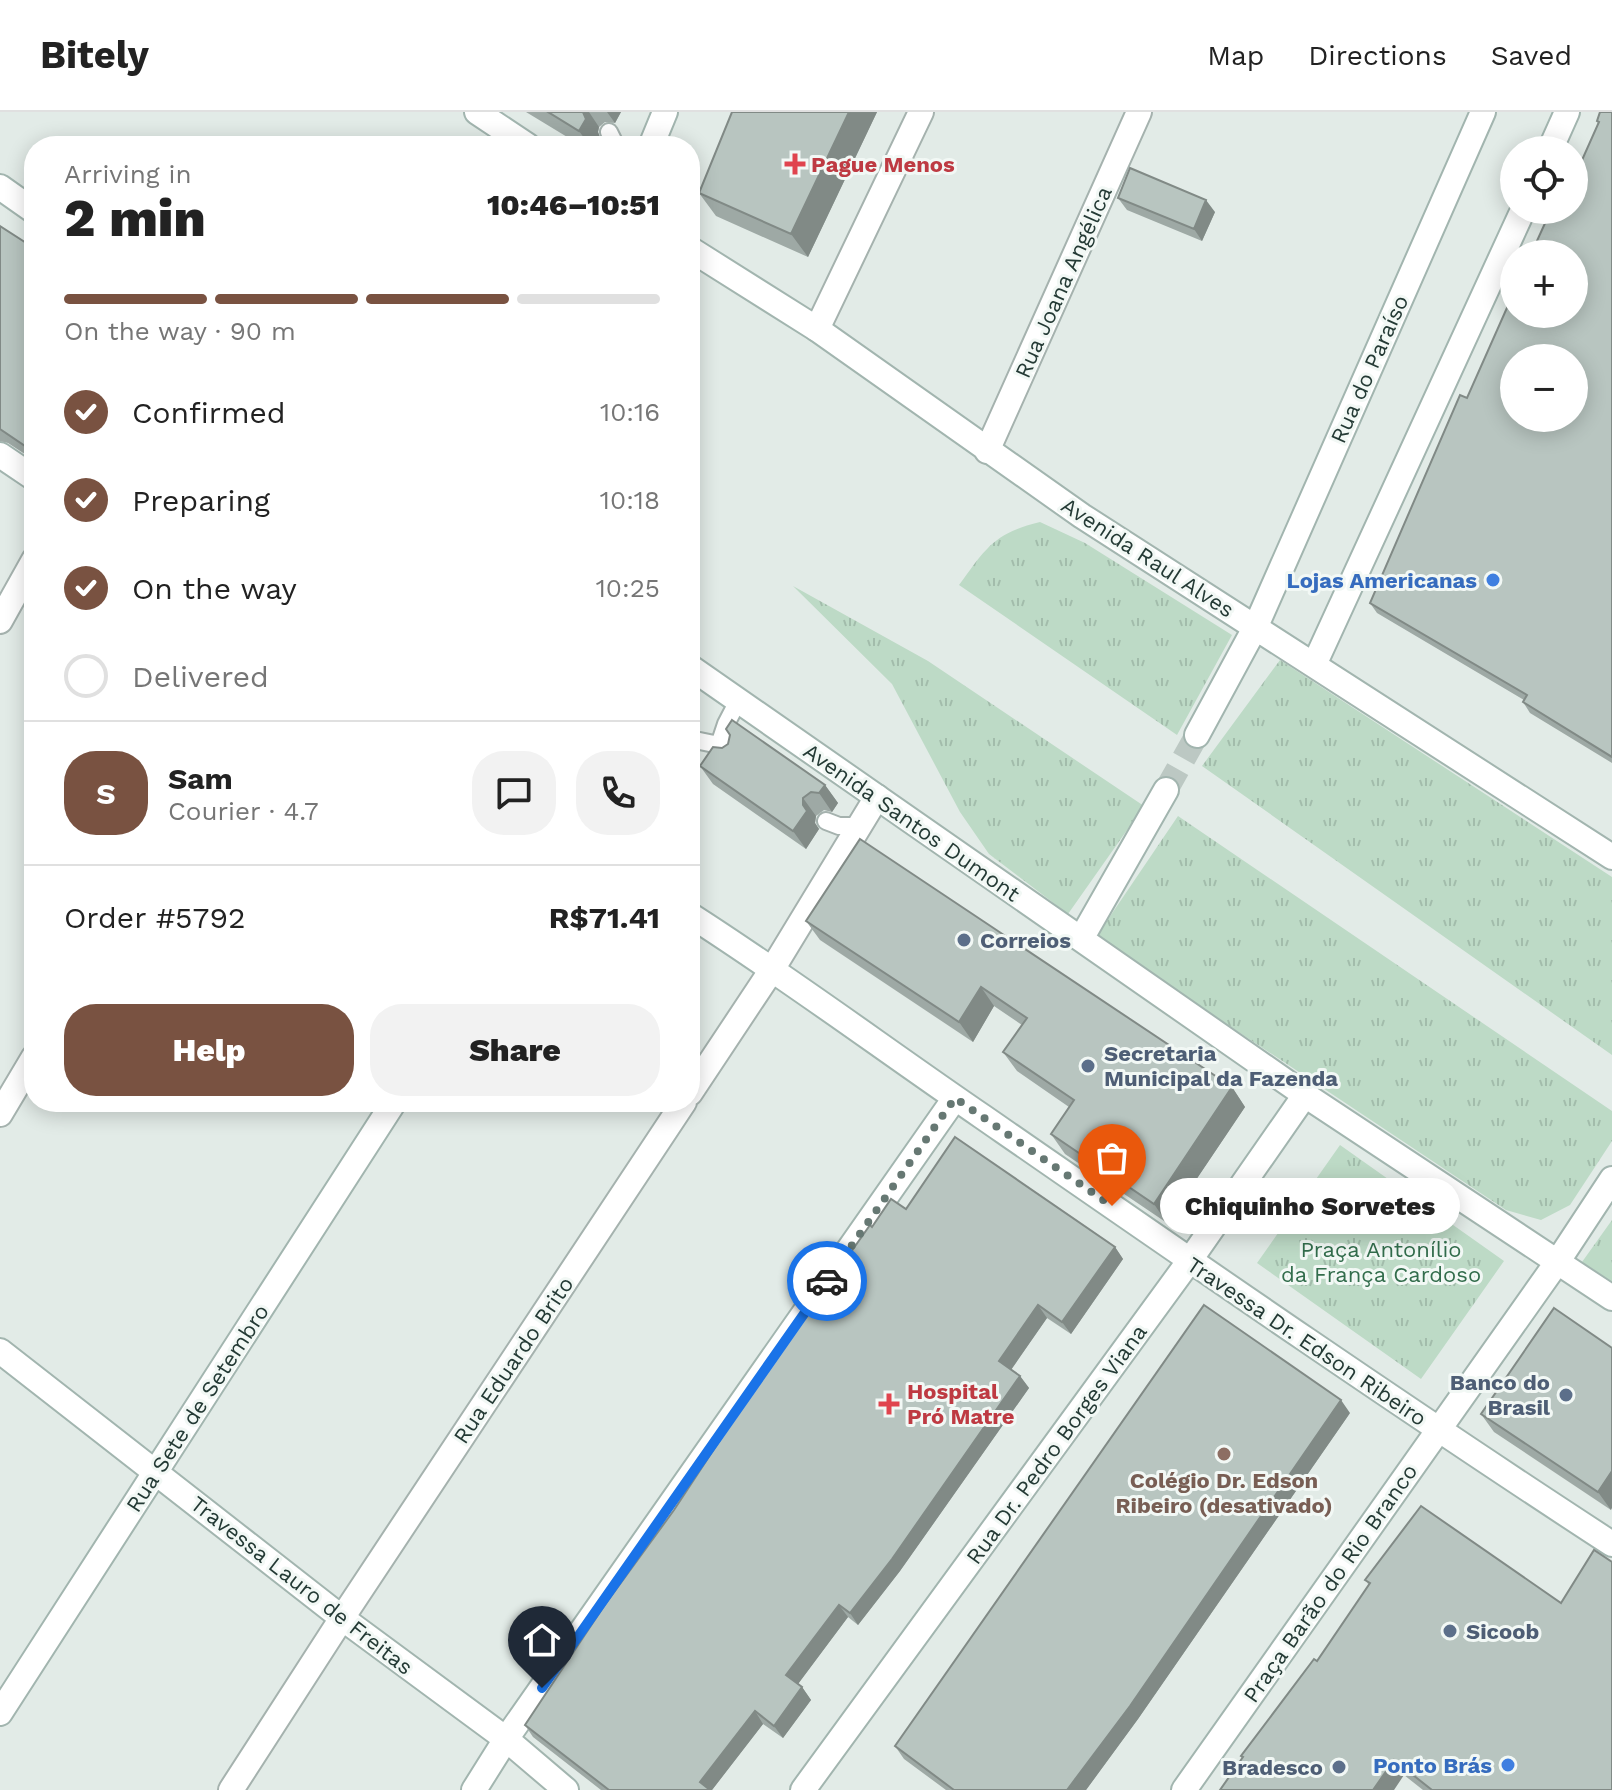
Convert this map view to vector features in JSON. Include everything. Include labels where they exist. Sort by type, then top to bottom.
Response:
[{"type":"street","points":[[477,112],[513,136]]},
{"type":"street","points":[[655,136],[665,112]]},
{"type":"street","points":[[817,329],[921,112]]},
{"type":"street","name":"Rua Joana Angélica","points":[[987,451],[1139,112]]},
{"type":"street","name":"Rua do Paraíso","points":[[1197,735],[1256,626],[1483,112]]},
{"type":"street","points":[[1556,136],[1567,112]]},
{"type":"street","points":[[0,187],[24,204]]},
{"type":"street","points":[[1314,665],[1517,224]]},
{"type":"street","name":"Avenida Raul Alves","points":[[700,255],[817,329],[1082,516],[1612,857]]},
{"type":"street","points":[[0,455],[24,471]]},
{"type":"street","points":[[0,621],[24,578]]},
{"type":"street","name":"Avenida Santos Dumont","points":[[700,674],[1305,1095],[1612,1298]]},
{"type":"street","points":[[1081,939],[1166,790]]},
{"type":"street","points":[[700,1078],[773,968],[877,797]]},
{"type":"street","name":"Travessa Dr. Edson Ribeiro","points":[[700,921],[773,968],[955,1098],[1437,1430],[1612,1544]]},
{"type":"street","points":[[0,1114],[24,1074]]},
{"type":"street","name":"Rua Dr. Pedro Borges Viana","points":[[803,1790],[1190,1260],[1305,1095]]},
{"type":"street","points":[[474,1790],[506,1739],[955,1098]]},
{"type":"street","name":"Rua Sete de Setembro","points":[[0,1713],[388,1112]]},
{"type":"street","name":"Rua Eduardo Brito","points":[[231,1790],[677,1112]]},
{"type":"street","name":"Praça Barão do Rio Branco","points":[[1184,1790],[1558,1261],[1612,1179]]},
{"type":"street","name":"Travessa Lauro de Freitas","points":[[0,1351],[342,1618],[506,1739],[566,1790]]},
{"type":"lane","points":[[700,742],[726,750],[726,724],[738,701]]},
{"type":"lane","points":[[826,821],[839,826],[859,826]]},
{"type":"green space","points":[[1040,522],[1085,543],[1232,635],[1177,735],[959,585],[1001,537]]},
{"type":"green space","points":[[793,586],[928,661],[1144,806],[1068,914],[989,854],[960,812],[892,684]]},
{"type":"green space","points":[[1280,660],[1612,877],[1612,1055],[1202,766]]},
{"type":"green space","points":[[1178,816],[1612,1111],[1612,1141],[1570,1205],[1541,1220],[1506,1210],[1096,937]]},
{"type":"green space","name":"Praça Antonílio da França Cardoso","points":[[1340,1145],[1504,1261],[1421,1379],[1257,1263]]},
{"type":"green space","points":[[1612,1220],[1612,1282],[1582,1262]]},
{"type":"building","points":[[548,112],[583,112],[586,119],[579,131]]},
{"type":"building","name":"Pague Menos","points":[[732,112],[849,112],[791,234],[700,193]]},
{"type":"building","name":"Lojas Americanas","points":[[1600,112],[1612,112],[1612,757],[1523,702],[1527,695],[1370,603],[1460,395],[1467,398],[1500,324],[1500,328],[1588,328],[1588,240],[1537,240],[1545,224],[1588,224],[1588,147]]},
{"type":"building","points":[[1130,168],[1206,200],[1194,229],[1118,198]]},
{"type":"building","points":[[0,226],[24,242],[24,445],[0,429]]},
{"type":"building","points":[[732,720],[825,785],[819,793],[811,792],[803,798],[807,811],[793,831],[700,766],[713,747],[722,748],[728,744],[730,735],[726,729]]},
{"type":"building","points":[[860,839],[1232,1087],[1154,1204],[1051,1134],[1074,1100],[1003,1052],[1027,1018],[981,987],[959,1022],[806,921]]},
{"type":"building","points":[[955,1137],[1115,1247],[1062,1322],[1038,1305],[999,1361],[1020,1376],[892,1559],[850,1613],[839,1605],[786,1675],[802,1687],[774,1726],[755,1711],[700,1782],[710,1790],[609,1790],[525,1725],[604,1606],[674,1510],[741,1408],[870,1225],[872,1227],[891,1199],[906,1209]]},
{"type":"building","points":[[1204,1305],[1341,1400],[1130,1706],[1067,1790],[954,1790],[895,1746]]},
{"type":"building","name":"Banco do Brasil","points":[[1554,1308],[1612,1348],[1612,1471],[1598,1492],[1481,1414]]},
{"type":"building","points":[[1421,1506],[1561,1603],[1594,1550],[1612,1562],[1612,1790],[1432,1790],[1394,1760],[1373,1790],[1220,1790],[1241,1756],[1314,1659],[1317,1661],[1370,1583],[1365,1580]]},
{"type":"tunnel","points":[[1166,790],[1197,735]]},
{"type":"way so far","points":[[827,1281],[955,1098],[1112,1206]]},
{"type":"place","name":"Pague Menos","points":[[795,164]]},
{"type":"place","name":"Lojas Americanas","points":[[1493,580]]},
{"type":"place","name":"Correios","points":[[964,940]]},
{"type":"place","name":"Secretaria Municipal da Fazenda","points":[[1088,1066]]},
{"type":"place","name":"Chiquinho Sorvetes","points":[[1112,1206]]},
{"type":"place","name":"Banco do Brasil","points":[[1566,1395]]},
{"type":"place","name":"Hospital Pró Matre","points":[[889,1404]]},
{"type":"place","name":"Colégio Dr. Edson Ribeiro (desativado)","points":[[1224,1454]]},
{"type":"place","name":"Sicoob","points":[[1450,1631]]},
{"type":"place","name":"Ponto Brás","points":[[1508,1765]]},
{"type":"place","name":"Bradesco","points":[[1339,1767]]},
{"type":"route","points":[[542,1688],[827,1281]]}]
